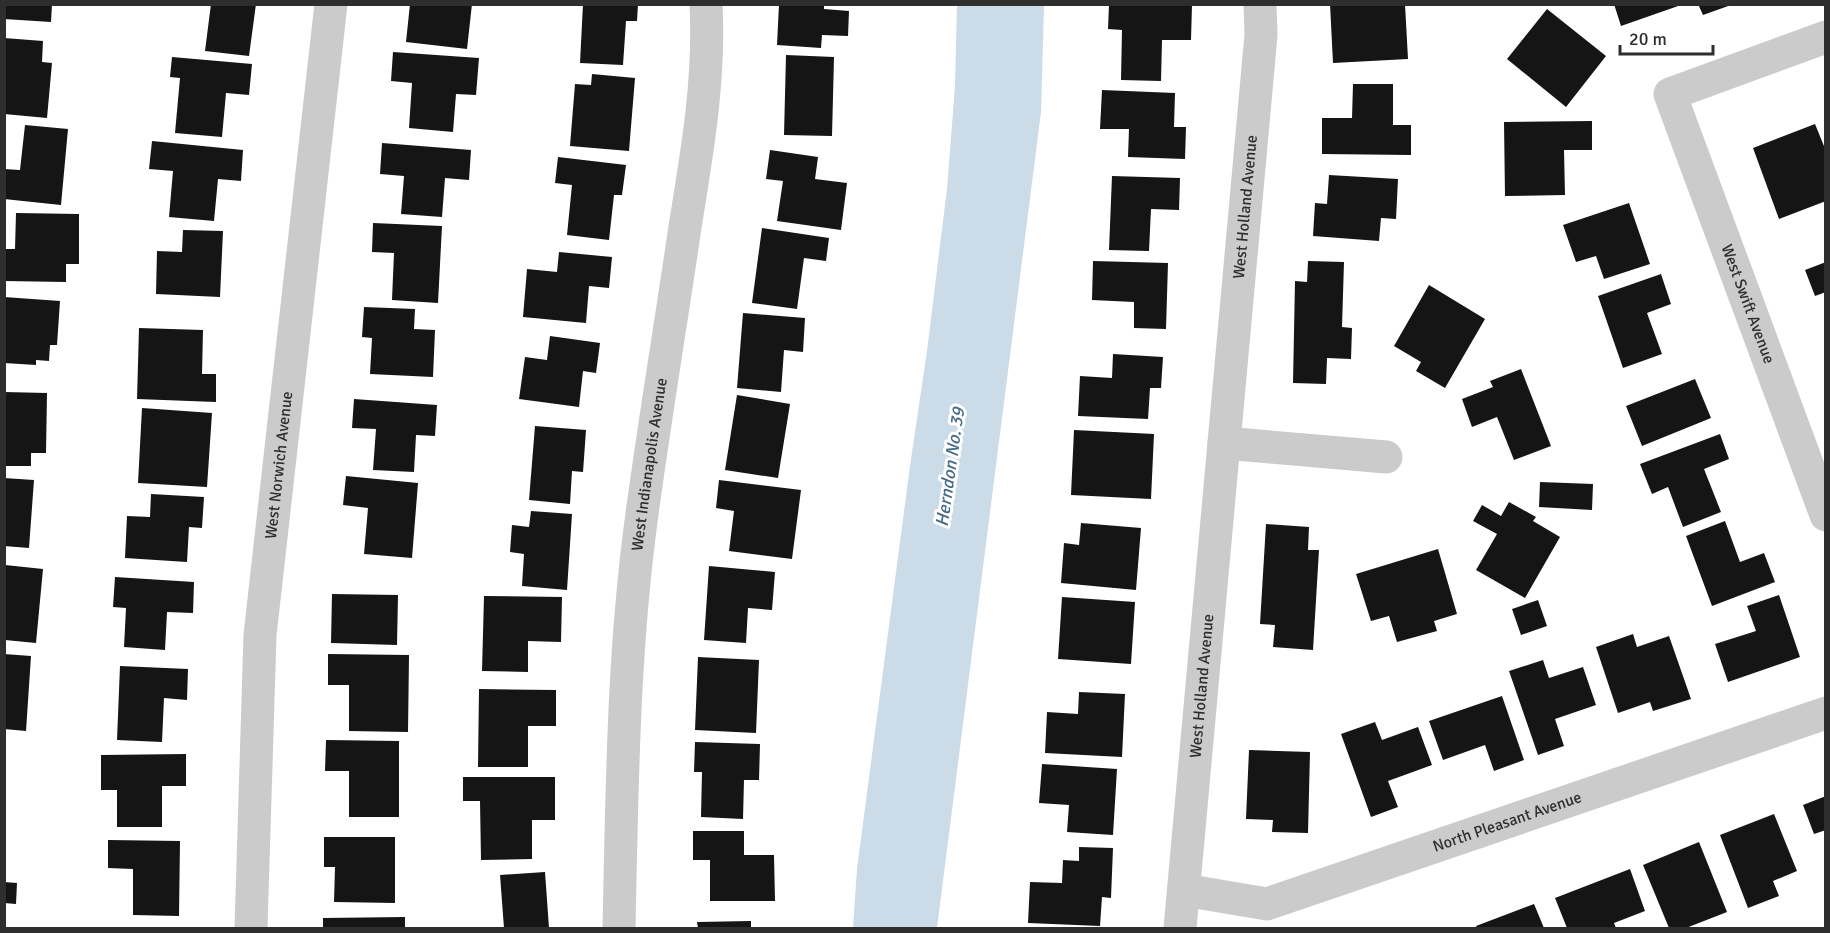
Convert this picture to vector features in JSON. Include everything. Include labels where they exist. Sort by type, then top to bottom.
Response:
[{"type":"street","name":"West Norwich Avenue","points":[[251,928],[260,635],[331,4]]},
{"type":"street","name":"West Indianapolis Avenue","points":[[619,928],[622,761],[629,618],[642,514],[703,113],[706,4]]},
{"type":"street","name":"West Holland Avenue","points":[[1180,928],[1261,35],[1260,4]]},
{"type":"street","name":"West Swift Avenue","points":[[1826,37],[1670,94],[1826,514]]},
{"type":"street","points":[[1224,443],[1386,457]]},
{"type":"street","name":"North Pleasant Avenue","points":[[1184,890],[1267,904],[1826,712]]},
{"type":"water","name":"Herndon No. 39","points":[[957,5],[1044,5],[1041,112],[937,928],[853,928],[857,869],[947,189],[955,86]]},
{"type":"building","points":[[4,4],[52,4],[51,22],[4,19]]},
{"type":"building","points":[[211,4],[256,4],[249,56],[205,51]]},
{"type":"building","points":[[410,4],[472,4],[467,49],[406,42]]},
{"type":"building","points":[[583,4],[638,4],[637,21],[626,21],[623,65],[580,63]]},
{"type":"building","points":[[779,4],[824,4],[824,9],[849,11],[848,36],[822,35],[821,48],[777,45]]},
{"type":"building","points":[[1109,4],[1192,5],[1191,40],[1162,40],[1161,81],[1121,80],[1122,30],[1108,29]]},
{"type":"building","points":[[1330,4],[1405,4],[1408,59],[1333,63]]},
{"type":"building","points":[[1614,4],[1681,4],[1681,5],[1621,26]]},
{"type":"building","points":[[1698,4],[1731,4],[1731,5],[1703,15]]},
{"type":"building","points":[[1547,9],[1606,56],[1566,107],[1507,59]]},
{"type":"building","points":[[4,38],[43,41],[42,62],[52,63],[47,118],[4,114]]},
{"type":"building","points":[[393,52],[479,58],[476,95],[456,94],[453,132],[409,128],[412,83],[391,81]]},
{"type":"building","points":[[786,55],[834,57],[832,136],[784,135]]},
{"type":"building","points":[[172,57],[252,64],[249,95],[226,93],[222,137],[175,133],[180,78],[170,77]]},
{"type":"building","points":[[592,74],[635,78],[629,151],[570,146],[575,84],[591,85]]},
{"type":"building","points":[[1353,84],[1393,84],[1393,125],[1411,125],[1411,155],[1322,154],[1322,118],[1352,118]]},
{"type":"building","points":[[1102,90],[1175,93],[1174,127],[1186,127],[1185,159],[1128,157],[1129,129],[1100,129]]},
{"type":"building","points":[[1592,121],[1592,150],[1564,150],[1565,195],[1505,196],[1504,122]]},
{"type":"building","points":[[1815,124],[1826,151],[1826,201],[1779,219],[1753,148]]},
{"type":"building","points":[[25,125],[68,129],[61,205],[4,199],[4,169],[20,170]]},
{"type":"building","points":[[152,141],[243,150],[241,181],[218,179],[214,221],[169,217],[173,171],[149,169]]},
{"type":"building","points":[[382,143],[471,150],[469,180],[445,178],[442,217],[401,214],[404,176],[380,174]]},
{"type":"building","points":[[770,150],[818,157],[815,179],[847,183],[841,230],[777,221],[783,181],[766,179]]},
{"type":"building","points":[[558,157],[626,165],[622,195],[614,195],[609,240],[567,235],[572,185],[555,183]]},
{"type":"building","points":[[1329,175],[1398,179],[1396,219],[1381,218],[1379,241],[1313,236],[1315,203],[1327,204]]},
{"type":"building","points":[[1112,176],[1180,178],[1179,210],[1151,209],[1149,251],[1109,250]]},
{"type":"building","points":[[1629,203],[1650,264],[1604,279],[1596,256],[1576,262],[1563,225]]},
{"type":"building","points":[[16,213],[79,214],[79,264],[66,264],[66,282],[4,281],[4,249],[15,249]]},
{"type":"building","points":[[373,223],[442,226],[438,303],[392,300],[394,253],[372,252]]},
{"type":"building","points":[[762,228],[829,238],[826,261],[804,258],[797,309],[752,303]]},
{"type":"building","points":[[183,230],[223,231],[220,297],[156,294],[157,251],[182,252]]},
{"type":"building","points":[[559,252],[612,257],[609,288],[589,286],[586,323],[523,317],[527,269],[557,272]]},
{"type":"building","points":[[1093,261],[1168,263],[1166,329],[1134,328],[1134,302],[1092,300]]},
{"type":"building","points":[[1308,261],[1344,262],[1342,327],[1352,328],[1351,359],[1327,358],[1326,384],[1293,383],[1295,281],[1307,282]]},
{"type":"building","points":[[1826,262],[1826,292],[1815,296],[1805,270]]},
{"type":"building","points":[[1661,274],[1671,304],[1647,313],[1662,354],[1623,368],[1598,296]]},
{"type":"building","points":[[1429,285],[1485,319],[1445,388],[1416,371],[1421,362],[1394,346]]},
{"type":"building","points":[[4,297],[60,301],[57,345],[50,345],[49,361],[36,360],[36,365],[4,363]]},
{"type":"building","points":[[364,307],[415,309],[414,329],[435,330],[433,377],[370,374],[372,338],[362,337]]},
{"type":"building","points":[[743,313],[805,318],[803,352],[784,350],[781,392],[737,388]]},
{"type":"building","points":[[139,328],[203,330],[202,374],[216,374],[216,402],[137,399]]},
{"type":"building","points":[[550,336],[600,343],[596,373],[583,371],[579,407],[519,399],[525,357],[547,360]]},
{"type":"building","points":[[1113,354],[1163,357],[1161,388],[1150,388],[1148,419],[1078,416],[1080,376],[1112,378]]},
{"type":"building","points":[[1521,369],[1551,446],[1514,460],[1497,417],[1472,427],[1462,399],[1493,387],[1490,381]]},
{"type":"building","points":[[1695,379],[1711,418],[1642,446],[1626,406]]},
{"type":"building","points":[[4,392],[47,393],[46,453],[31,453],[31,466],[4,466]]},
{"type":"building","points":[[737,395],[790,404],[778,478],[725,470]]},
{"type":"building","points":[[354,399],[437,405],[435,436],[416,435],[414,472],[373,470],[376,429],[352,428]]},
{"type":"building","points":[[142,408],[212,413],[207,487],[138,483]]},
{"type":"building","points":[[535,426],[586,430],[583,472],[572,471],[570,504],[529,500]]},
{"type":"building","points":[[1074,430],[1154,434],[1151,499],[1071,495]]},
{"type":"building","points":[[1720,434],[1729,459],[1704,469],[1721,512],[1683,527],[1668,487],[1652,494],[1640,464]]},
{"type":"building","points":[[346,476],[418,483],[412,558],[364,554],[368,508],[343,505]]},
{"type":"building","points":[[4,478],[34,480],[29,548],[4,546]]},
{"type":"building","points":[[719,480],[801,490],[792,559],[729,551],[734,511],[716,508]]},
{"type":"building","points":[[1540,482],[1593,484],[1592,510],[1539,507]]},
{"type":"building","points":[[151,494],[204,497],[202,528],[189,527],[187,562],[125,558],[127,516],[150,517]]},
{"type":"building","points":[[1509,502],[1536,517],[1533,521],[1560,537],[1525,598],[1476,570],[1497,534],[1473,521],[1482,505],[1501,516]]},
{"type":"building","points":[[531,511],[572,514],[567,590],[522,586],[524,554],[510,552],[512,525],[529,527]]},
{"type":"building","points":[[1725,521],[1740,562],[1764,553],[1775,582],[1712,606],[1686,536]]},
{"type":"building","points":[[1081,523],[1141,528],[1136,590],[1061,583],[1064,543],[1079,545]]},
{"type":"building","points":[[1266,524],[1309,527],[1308,550],[1319,550],[1313,650],[1273,647],[1275,625],[1260,624]]},
{"type":"building","points":[[1438,549],[1457,614],[1434,621],[1437,631],[1397,642],[1389,616],[1371,621],[1356,574]]},
{"type":"building","points":[[5,565],[43,569],[36,643],[5,640]]},
{"type":"building","points":[[709,566],[775,572],[772,610],[748,608],[746,643],[704,640]]},
{"type":"building","points":[[115,577],[194,582],[193,613],[167,612],[165,650],[124,647],[126,608],[113,607]]},
{"type":"building","points":[[332,594],[398,595],[397,645],[331,643]]},
{"type":"building","points":[[1779,595],[1800,657],[1728,682],[1715,644],[1756,631],[1747,606]]},
{"type":"building","points":[[484,596],[562,597],[561,642],[528,641],[528,672],[482,671]]},
{"type":"building","points":[[1062,597],[1135,602],[1131,664],[1058,659]]},
{"type":"building","points":[[1538,600],[1547,626],[1521,635],[1512,609]]},
{"type":"building","points":[[1633,634],[1637,647],[1669,636],[1691,699],[1653,711],[1650,702],[1618,713],[1596,647]]},
{"type":"building","points":[[4,654],[31,656],[26,731],[4,729]]},
{"type":"building","points":[[328,654],[409,655],[408,732],[349,731],[349,685],[328,685]]},
{"type":"building","points":[[698,657],[759,660],[756,733],[695,730]]},
{"type":"building","points":[[1543,660],[1549,678],[1583,667],[1596,705],[1555,719],[1564,746],[1538,755],[1509,671]]},
{"type":"building","points":[[120,666],[188,669],[187,700],[164,698],[162,742],[117,740]]},
{"type":"building","points":[[479,689],[556,690],[556,726],[528,726],[528,767],[478,767]]},
{"type":"building","points":[[1079,692],[1125,694],[1122,757],[1045,753],[1047,712],[1078,714]]},
{"type":"building","points":[[1502,696],[1524,760],[1494,771],[1485,745],[1443,760],[1429,721]]},
{"type":"building","points":[[1375,722],[1382,740],[1418,727],[1432,765],[1388,781],[1398,807],[1371,817],[1341,734]]},
{"type":"building","points":[[326,740],[399,741],[399,817],[349,817],[349,771],[325,771]]},
{"type":"building","points":[[695,742],[760,744],[759,780],[744,780],[743,819],[701,817],[702,772],[694,772]]},
{"type":"building","points":[[1249,750],[1310,752],[1308,833],[1272,832],[1273,820],[1246,819]]},
{"type":"building","points":[[186,754],[186,786],[162,786],[162,827],[117,827],[117,790],[101,790],[101,755]]},
{"type":"building","points":[[1042,764],[1117,769],[1113,835],[1067,832],[1069,805],[1039,803]]},
{"type":"building","points":[[463,777],[555,777],[555,820],[532,820],[532,859],[481,860],[480,801],[463,801]]},
{"type":"building","points":[[1826,796],[1826,830],[1814,834],[1803,805]]},
{"type":"building","points":[[1774,814],[1797,871],[1773,881],[1779,896],[1748,908],[1720,835]]},
{"type":"building","points":[[693,831],[744,831],[744,855],[774,855],[775,901],[710,901],[710,860],[693,860]]},
{"type":"building","points":[[324,837],[395,837],[395,903],[334,902],[335,867],[324,867]]},
{"type":"building","points":[[108,840],[180,841],[179,916],[133,915],[133,869],[108,868]]},
{"type":"building","points":[[1699,842],[1727,912],[1686,928],[1669,928],[1643,865]]},
{"type":"building","points":[[1079,847],[1113,848],[1111,898],[1102,897],[1100,926],[1028,923],[1030,882],[1062,883],[1063,860],[1079,861]]},
{"type":"building","points":[[1630,869],[1645,911],[1614,923],[1616,928],[1567,928],[1555,898]]},
{"type":"building","points":[[545,872],[549,928],[504,928],[500,875]]},
{"type":"building","points":[[4,882],[17,883],[16,904],[4,903]]},
{"type":"building","points":[[1534,904],[1544,928],[1477,928],[1476,926]]},
{"type":"building","points":[[405,917],[405,928],[323,928],[323,918]]},
{"type":"building","points":[[751,921],[751,928],[698,928],[697,922]]}]
